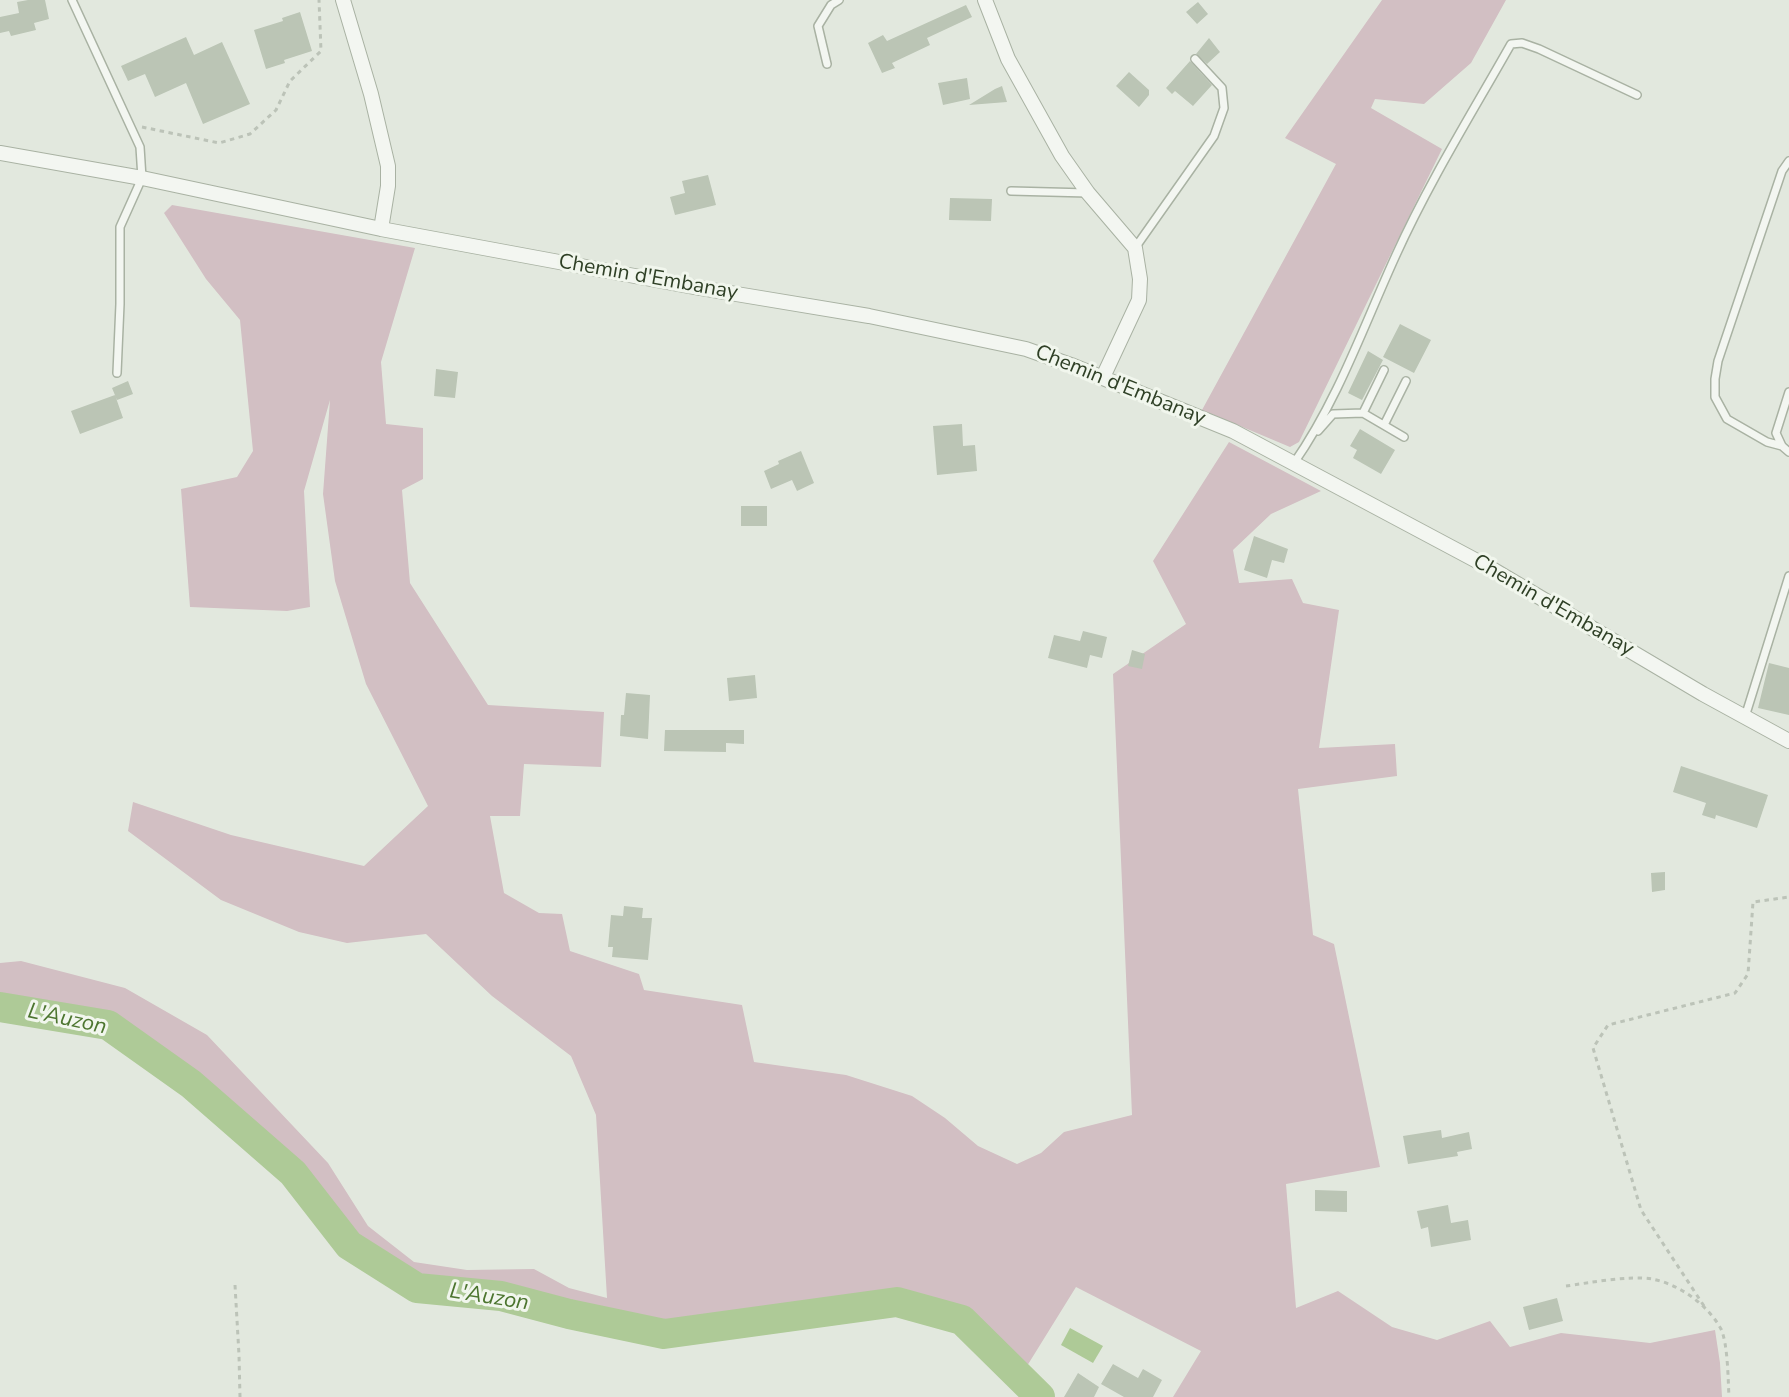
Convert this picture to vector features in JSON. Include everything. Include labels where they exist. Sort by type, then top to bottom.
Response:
[{"type":"street","points":[[343,0],[371,94],[388,165],[388,186],[381,229]]},
{"type":"street","points":[[985,0],[1008,59],[1062,156],[1088,193],[1136,248],[1140,279],[1139,300],[1103,378]]},
{"type":"street","name":"Chemin d'Embanay","points":[[0,153],[142,178],[381,229],[869,316],[1026,349],[1233,431],[1492,569],[1789,741]]},
{"type":"lane","points":[[72,0],[140,147],[142,178],[120,227],[117,373]]},
{"type":"lane","points":[[827,64],[818,27],[831,5],[839,0]]},
{"type":"lane","points":[[1312,438],[1372,313],[1406,235],[1511,44],[1522,43],[1539,49],[1637,95]]},
{"type":"lane","points":[[1136,248],[1214,136],[1224,108],[1222,88],[1195,58]]},
{"type":"lane","points":[[1782,446],[1767,442],[1727,419],[1715,397],[1715,380],[1718,361],[1782,171],[1789,161]]},
{"type":"lane","points":[[1011,191],[1088,193]]},
{"type":"lane","points":[[1363,413],[1384,370]]},
{"type":"lane","points":[[1384,425],[1406,381]]},
{"type":"lane","points":[[1789,392],[1776,433],[1782,446],[1789,452]]},
{"type":"lane","points":[[1294,463],[1333,414],[1363,413],[1404,437]]},
{"type":"lane","points":[[1745,717],[1789,576]]},
{"type":"path","points":[[128,124],[219,143],[250,134],[276,110],[290,81],[321,51],[319,0]]},
{"type":"path","points":[[1729,1397],[1722,1330],[1641,1210],[1593,1048],[1608,1025],[1735,993],[1749,974],[1753,902],[1789,897]]},
{"type":"path","points":[[1566,1286],[1617,1280],[1652,1279],[1676,1287],[1704,1306]]},
{"type":"path","points":[[235,1285],[240,1397]]},
{"type":"shaded area","points":[[1382,0],[1506,0],[1471,63],[1424,104],[1375,99],[1371,108],[1442,149],[1299,442],[1290,447],[1202,410],[1336,164],[1285,138]]},
{"type":"shaded area","points":[[172,205],[415,248],[381,362],[386,424],[423,428],[423,479],[402,490],[410,583],[488,705],[604,712],[601,767],[524,764],[520,816],[490,816],[504,893],[539,913],[562,914],[570,951],[639,974],[644,990],[742,1005],[754,1062],[846,1075],[912,1096],[945,1118],[978,1146],[1017,1164],[1041,1153],[1064,1132],[1132,1115],[1113,674],[1186,624],[1153,561],[1229,442],[1321,491],[1271,514],[1233,550],[1239,583],[1292,579],[1303,603],[1339,610],[1319,748],[1395,744],[1397,776],[1298,789],[1313,935],[1334,944],[1380,1167],[1286,1184],[1296,1308],[1338,1291],[1392,1327],[1437,1340],[1490,1321],[1510,1347],[1561,1333],[1650,1343],[1715,1330],[1722,1397],[1173,1397],[1201,1351],[1076,1287],[1027,1366],[964,1310],[898,1295],[661,1327],[503,1290],[418,1278],[355,1239],[295,1166],[192,1078],[109,1018],[0,999],[0,963],[21,961],[125,988],[207,1035],[328,1163],[368,1226],[414,1262],[467,1270],[534,1269],[569,1288],[607,1298],[596,1115],[571,1056],[492,996],[426,934],[347,943],[299,932],[221,900],[128,831],[133,802],[231,835],[364,866],[428,806],[366,684],[335,581],[323,494],[330,400],[304,491],[310,607],[287,611],[190,607],[181,489],[237,477],[253,451],[240,320],[206,279],[164,213]]},
{"type":"shaded area","points":[[1070,1328],[1103,1346],[1093,1363],[1061,1345]]},
{"type":"building","points":[[45,0],[49,19],[34,23],[36,30],[11,36],[9,31],[0,33],[0,17],[19,13],[17,2]]},
{"type":"building","points":[[1198,2],[1208,14],[1197,24],[1186,12]]},
{"type":"building","points":[[966,5],[972,17],[927,38],[930,45],[892,63],[895,68],[882,73],[868,43],[883,35],[887,41]]},
{"type":"building","points":[[300,12],[312,51],[284,60],[285,63],[266,69],[254,30],[283,21],[282,18]]},
{"type":"building","points":[[186,37],[194,55],[222,42],[250,104],[203,124],[186,83],[155,97],[145,74],[128,81],[121,66]]},
{"type":"building","points":[[1209,38],[1220,52],[1207,64],[1196,54]]},
{"type":"building","points":[[1190,61],[1212,85],[1193,106],[1175,91],[1172,94],[1166,88]]},
{"type":"building","points":[[1129,72],[1149,90],[1149,95],[1139,107],[1116,86]]},
{"type":"building","points":[[967,78],[970,99],[943,105],[938,83]]},
{"type":"building","points":[[1002,86],[1007,102],[969,105],[995,89]]},
{"type":"building","points":[[708,175],[716,205],[675,215],[670,197],[685,193],[682,181]]},
{"type":"building","points":[[950,198],[992,199],[991,221],[949,220]]},
{"type":"building","points":[[1400,324],[1431,340],[1414,373],[1383,357]]},
{"type":"building","points":[[1368,351],[1383,360],[1362,400],[1348,393]]},
{"type":"building","points":[[436,369],[458,372],[455,398],[434,396]]},
{"type":"building","points":[[128,381],[133,394],[117,400],[112,388]]},
{"type":"building","points":[[115,395],[123,418],[80,434],[71,411]]},
{"type":"building","points":[[962,424],[963,446],[975,445],[977,471],[937,475],[933,426]]},
{"type":"building","points":[[1360,429],[1395,450],[1381,474],[1353,458],[1357,450],[1350,446]]},
{"type":"building","points":[[801,451],[814,483],[797,491],[792,480],[771,489],[764,471],[779,464],[778,461]]},
{"type":"building","points":[[741,506],[767,506],[767,526],[741,526]]},
{"type":"building","points":[[1254,536],[1288,549],[1284,563],[1272,560],[1267,578],[1244,570]]},
{"type":"building","points":[[1083,631],[1107,637],[1102,658],[1090,655],[1087,668],[1048,658],[1054,635],[1080,641]]},
{"type":"building","points":[[1132,650],[1145,654],[1142,669],[1128,666]]},
{"type":"building","points":[[1769,663],[1789,668],[1789,715],[1758,708]]},
{"type":"building","points":[[755,675],[757,698],[729,701],[727,678]]},
{"type":"building","points":[[626,693],[650,695],[648,739],[620,736],[621,715],[624,715]]},
{"type":"building","points":[[665,730],[744,730],[744,744],[726,743],[726,752],[664,751]]},
{"type":"building","points":[[1681,766],[1768,795],[1757,828],[1716,815],[1715,819],[1702,815],[1706,803],[1673,792]]},
{"type":"building","points":[[1665,872],[1665,890],[1652,892],[1651,873]]},
{"type":"building","points":[[624,906],[643,908],[642,918],[652,918],[648,960],[612,957],[613,947],[608,947],[611,915],[623,916]]},
{"type":"building","points":[[1441,1130],[1442,1138],[1469,1132],[1472,1149],[1457,1152],[1458,1156],[1408,1164],[1403,1136]]},
{"type":"building","points":[[1315,1190],[1347,1191],[1347,1212],[1315,1211]]},
{"type":"building","points":[[1448,1205],[1451,1223],[1468,1220],[1471,1240],[1431,1247],[1428,1227],[1421,1229],[1417,1211]]},
{"type":"building","points":[[1557,1298],[1563,1321],[1529,1330],[1523,1307]]},
{"type":"building","points":[[1113,1364],[1138,1378],[1143,1369],[1162,1380],[1153,1397],[1124,1397],[1101,1384]]},
{"type":"building","points":[[1078,1373],[1099,1387],[1094,1397],[1064,1397]]},
{"type":"waterway","name":"L'Auzon","points":[[0,1007],[108,1025],[191,1084],[293,1173],[349,1245],[417,1288],[501,1296],[569,1314],[664,1334],[897,1302],[962,1320],[1040,1397]]}]
